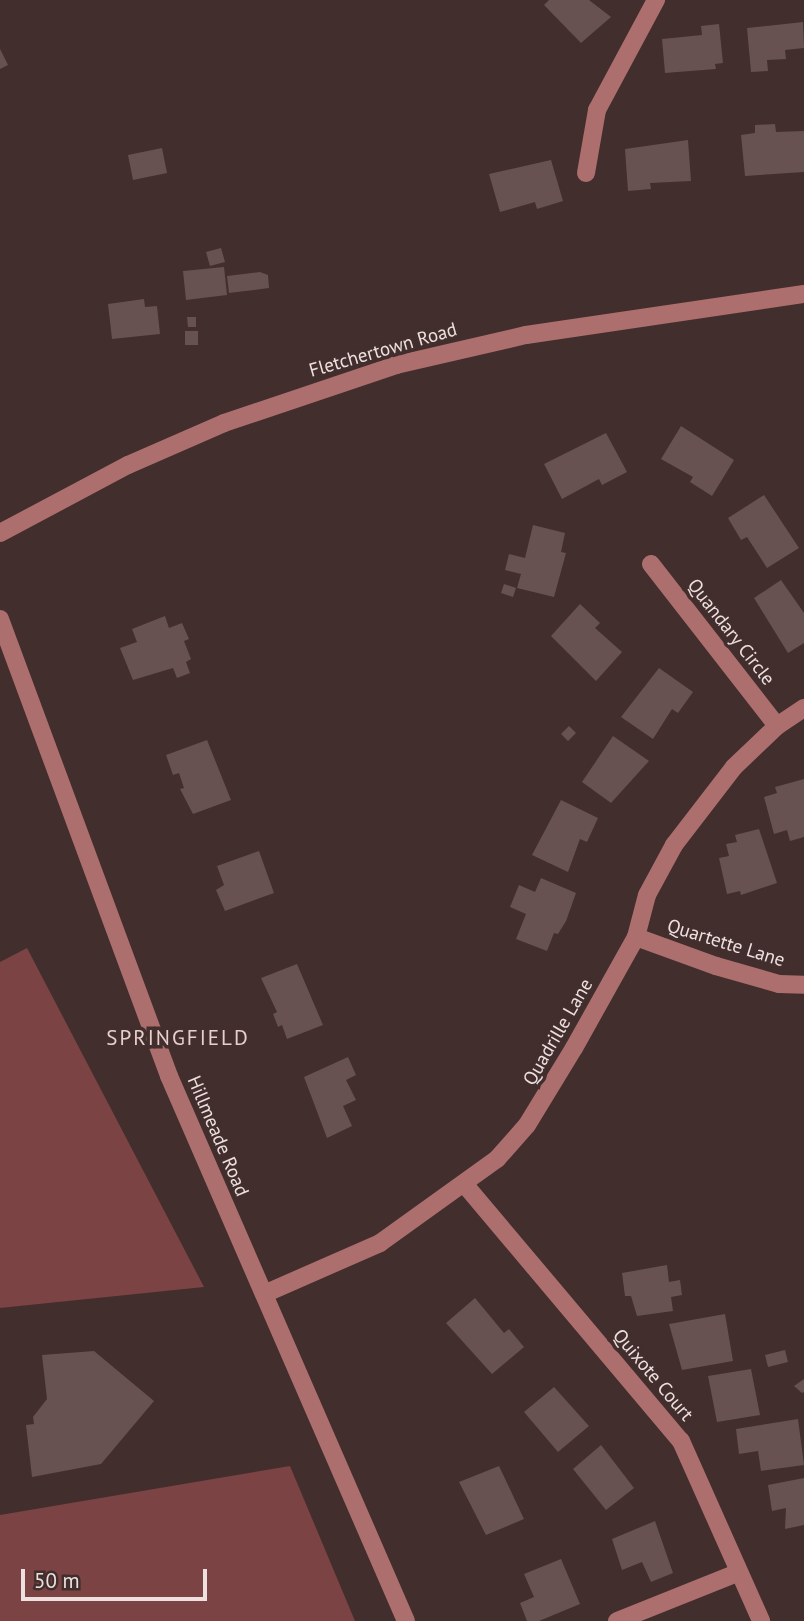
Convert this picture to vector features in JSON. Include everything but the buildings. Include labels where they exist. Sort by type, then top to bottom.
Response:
[{"type":"street","points":[[586,173],[597,110],[656,0]]},
{"type":"street","name":"Fletchertown Road","points":[[0,533],[128,465],[224,423],[396,365],[526,335],[804,294]]},
{"type":"street","name":"Quandary Circle","points":[[651,564],[777,726]]},
{"type":"street","name":"Hillmeade Road","points":[[0,619],[164,1065],[406,1621]]},
{"type":"street","name":"Quadrille Lane","points":[[264,1294],[380,1243],[466,1186],[527,1125],[636,937],[647,895],[674,845],[734,767],[777,726],[804,708]]},
{"type":"street","name":"Quartette Lane","points":[[636,937],[716,966],[779,984],[804,985]]},
{"type":"street","name":"Quixote Court","points":[[466,1186],[681,1441],[737,1573],[761,1621]]},
{"type":"street","points":[[618,1621],[737,1573]]},
{"type":"shaded area","points":[[27,948],[204,1287],[0,1308],[0,962]]},
{"type":"shaded area","points":[[290,1466],[355,1621],[0,1621],[0,1515]]},
{"type":"district","name":"SPRINGFIELD","points":[[178,1038]]}]
